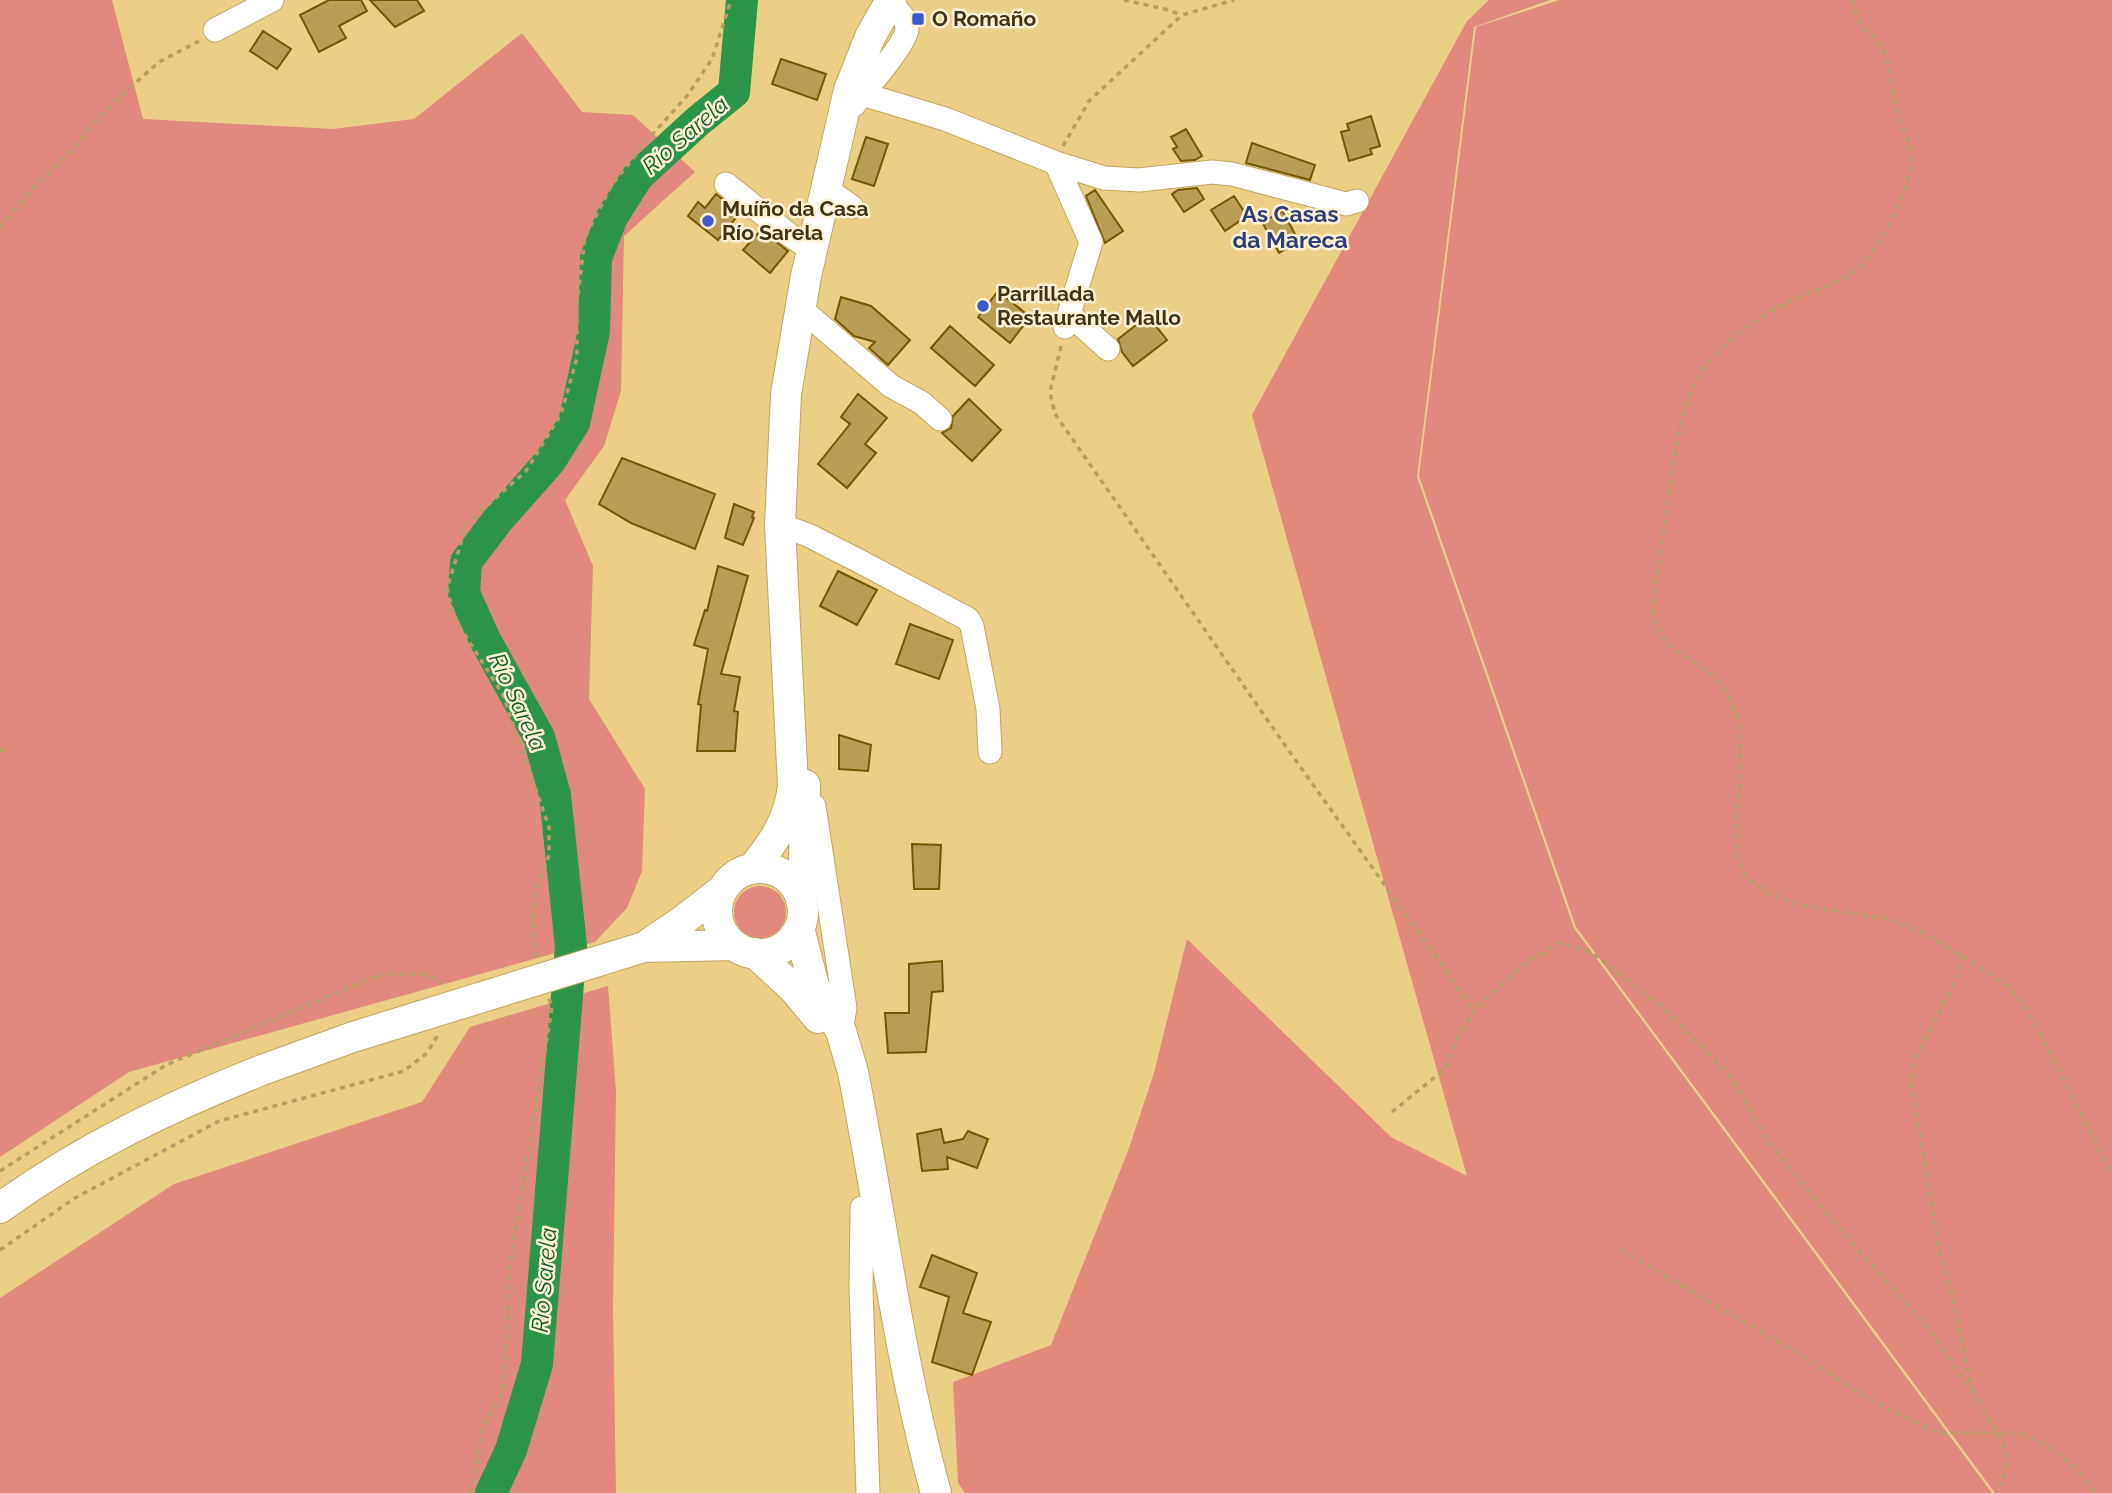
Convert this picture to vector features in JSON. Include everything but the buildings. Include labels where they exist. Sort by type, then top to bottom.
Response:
[{"type":"main road","points":[[752,869],[776,839],[791,801],[793,764],[780,525],[786,394],[800,308],[838,130],[856,92],[870,37],[890,1]]},
{"type":"main road","points":[[644,947],[774,951],[793,938],[800,914],[805,848],[804,764],[795,703],[789,682]]},
{"type":"main road","points":[[0,1208],[93,1147],[194,1097],[353,1037],[644,947],[681,922],[743,871],[772,870],[785,876],[795,886],[814,986],[841,1031],[853,1072],[919,1430],[935,1493]]},
{"type":"main road","points":[[722,890],[717,916],[721,930],[806,1002],[826,1032],[840,1073],[862,1208],[871,1302],[920,1468],[935,1493]]},
{"type":"street","points":[[215,30],[272,0]]},
{"type":"street","points":[[856,92],[945,119],[1086,174],[1139,180],[1212,172],[1233,174],[1346,204],[1357,201]]},
{"type":"street","points":[[1056,163],[1091,242],[1067,321],[1108,349]]},
{"type":"street","points":[[726,184],[812,250]]},
{"type":"street","points":[[825,188],[852,207]]},
{"type":"street","points":[[800,308],[891,386],[922,403],[940,419]]},
{"type":"street","points":[[780,525],[838,551],[968,619],[972,626],[988,709],[990,752]]},
{"type":"street","points":[[804,764],[837,942],[845,1007],[841,1031]]},
{"type":"street","points":[[805,848],[815,816]]},
{"type":"street","points":[[868,1493],[871,1302],[881,1279],[872,1216],[870,1173]]},
{"type":"path","points":[[539,962],[533,939],[534,897],[549,855],[549,827],[503,695],[455,619],[447,588],[467,524],[526,471],[561,414],[577,358],[577,303],[585,237],[612,186],[649,138],[687,96],[712,59],[731,0]]},
{"type":"path","points":[[1124,0],[1182,15]]},
{"type":"path","points":[[1056,163],[1061,149],[1089,101],[1182,15],[1234,0]]},
{"type":"path","points":[[1853,0],[1856,19],[1884,50],[1897,112],[1909,138],[1912,163],[1907,184],[1872,253],[1852,274],[1788,302],[1755,323],[1730,342],[1696,381],[1679,435],[1653,603],[1655,623],[1667,644],[1715,677],[1730,695],[1739,723],[1741,771],[1737,820],[1738,860],[1745,876],[1768,892],[1800,905],[1892,920],[1920,931],[2008,986],[2028,1010],[2112,1173]]},
{"type":"path","points":[[0,227],[32,188],[68,155],[96,121],[133,85],[159,62],[215,30]]},
{"type":"path","points":[[1067,321],[1050,392],[1055,414],[1183,594],[1289,751],[1474,1010]]},
{"type":"path","points":[[0,750],[9,751]]},
{"type":"path","points":[[1392,1112],[1446,1068],[1474,1010],[1525,964],[1559,943],[1591,952],[1665,1009],[1735,1081],[1763,1136],[1933,1334],[1999,1433],[2007,1456],[2004,1478],[1996,1493]]},
{"type":"path","points":[[1960,954],[1960,971],[1914,1062],[1912,1085],[1940,1252],[1951,1289],[1971,1384],[1979,1401]]},
{"type":"path","points":[[471,1493],[483,1427],[504,1390],[510,1267],[552,1007],[548,996]]},
{"type":"path","points":[[0,1171],[166,1065],[256,1027]]},
{"type":"path","points":[[1621,1250],[1801,1355],[1869,1399],[1938,1433],[2021,1433],[2048,1446],[2075,1466],[2095,1493]]},
{"type":"shaded area","points":[[0,0],[112,0],[143,119],[333,129],[414,119],[522,33],[582,112],[633,115],[695,172],[624,236],[621,391],[604,446],[565,500],[593,566],[589,699],[645,789],[642,871],[627,908],[595,942],[129,1072],[0,1157]]},
{"type":"shaded area","points":[[1489,0],[1550,0],[1474,27],[1417,477],[1574,928],[1992,1493],[965,1493],[958,1483],[953,1382],[1051,1345],[1128,1151],[1154,1073],[1187,939],[1391,1137],[1467,1176],[1252,415],[1467,21]]},
{"type":"shaded area","points":[[1559,0],[2112,0],[2112,1493],[1995,1493],[1576,927],[1419,476],[1476,27]]},
{"type":"shaded area","points":[[760,886],[770,888],[778,894],[784,902],[784,922],[778,930],[770,936],[760,938],[750,936],[742,930],[736,922],[734,912],[736,902],[742,894],[750,888]]},
{"type":"shaded area","points":[[608,986],[616,1091],[613,1309],[616,1493],[0,1493],[0,1298],[174,1184],[422,1102],[470,1027]]},
{"type":"waterway","name":"Río Sarela","points":[[491,1493],[511,1450],[537,1364],[571,946],[555,795],[539,737],[485,640],[464,593],[466,562],[497,521],[550,461],[574,423],[594,331],[596,258],[612,217],[638,176],[734,92],[742,0]]},
{"type":"place","name":"O Romaño","points":[[918,19]]},
{"type":"place","name":"Muíño da Casa Río Sarela","points":[[708,221]]},
{"type":"place","name":"Parrillada Restaurante Mallo","points":[[983,306]]},
{"type":"district","name":"As Casas da Mareca","points":[[1290,227]]}]
